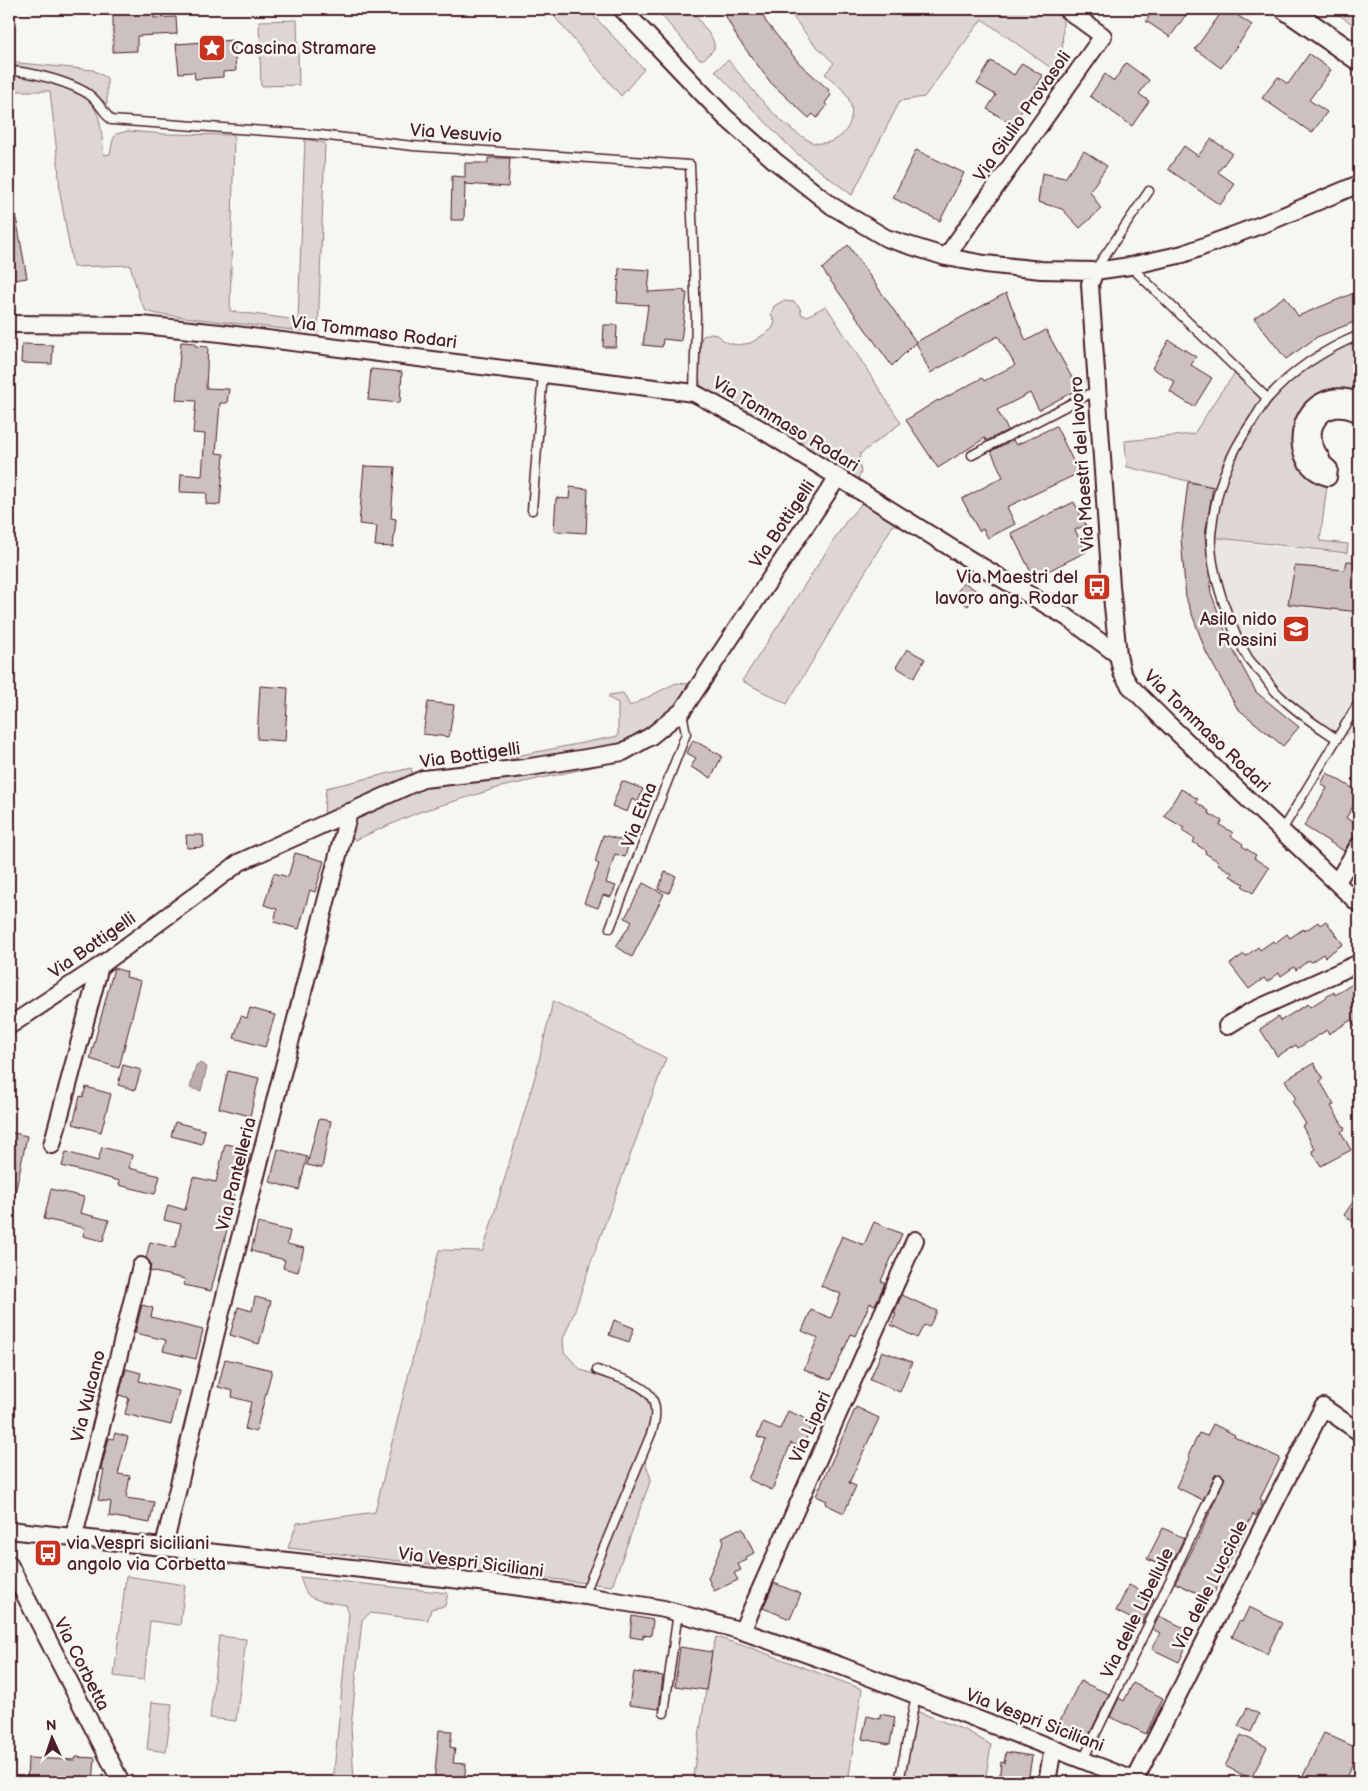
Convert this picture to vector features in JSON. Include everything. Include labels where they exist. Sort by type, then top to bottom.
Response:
[{"type":"street","points":[[622,9],[725,117],[776,162],[832,206],[886,238],[946,257],[985,264],[1041,270],[1095,271],[1130,266],[1183,254],[1266,223],[1359,184]]},
{"type":"street","name":"Via Giulio Provasoli","points":[[946,257],[1103,36],[1066,9]]},
{"type":"street","points":[[1287,9],[1359,60]]},
{"type":"street","name":"Via Maestri del lavoro","points":[[1095,271],[1090,284],[1118,655]]},
{"type":"street","name":"Via Tommaso Rodari","points":[[9,324],[142,325],[220,333],[694,393],[760,428],[1068,618],[1118,655],[1122,673],[1130,686],[1359,904]]},
{"type":"street","points":[[1359,402],[1343,397],[1321,402],[1311,409],[1305,418],[1302,428],[1301,447],[1309,463],[1322,475],[1328,477],[1329,469],[1319,460],[1320,458],[1312,441],[1316,420],[1331,409],[1342,408],[1359,414]]},
{"type":"street","name":"Via Bottigelli","points":[[9,1026],[100,966],[240,862],[349,812],[423,779],[524,768],[623,752],[651,736],[682,711],[838,477]]},
{"type":"street","name":"Via Pantelleria","points":[[164,1546],[222,1306],[349,812]]},
{"type":"street","points":[[1337,882],[1359,845]]},
{"type":"street","points":[[1227,1026],[1250,1012],[1359,963]]},
{"type":"street","points":[[52,1145],[100,966]]},
{"type":"street","name":"Via Lipari","points":[[742,1631],[915,1240]]},
{"type":"street","name":"Via Vulcano","points":[[74,1536],[141,1266]]},
{"type":"street","name":"Via delle Lucciole","points":[[1132,1781],[1322,1408],[1359,1432]]},
{"type":"street","name":"Via Vespri Siciliani","points":[[9,1530],[496,1584],[586,1596],[678,1612],[742,1631],[841,1666],[1053,1748],[1132,1781]]},
{"type":"street","name":"Via Corbetta","points":[[9,1564],[121,1782]]},
{"type":"street","points":[[1047,1782],[1053,1748]]},
{"type":"lane","name":"Via Vesuvio","points":[[9,71],[60,81],[78,88],[92,96],[111,120],[320,135],[413,146],[690,165],[696,317],[694,393]]},
{"type":"lane","points":[[1095,271],[1149,191]]},
{"type":"lane","points":[[1130,266],[1267,398]]},
{"type":"lane","points":[[1337,739],[1296,711],[1278,695],[1249,659],[1238,640],[1222,600],[1211,537],[1220,485],[1229,459],[1267,398],[1287,379],[1310,362],[1338,344],[1359,335]]},
{"type":"lane","points":[[532,510],[543,374]]},
{"type":"lane","name":"Via Maestri del lavoro","points":[[972,455],[1097,390]]},
{"type":"lane","points":[[1282,830],[1359,702]]},
{"type":"lane","name":"Via Etna","points":[[610,928],[686,734],[682,711]]},
{"type":"lane","points":[[586,1596],[587,1588],[651,1434],[656,1415],[655,1403],[649,1393],[631,1383],[597,1370]]},
{"type":"lane","name":"Via delle Libellule","points":[[1083,1760],[1219,1479]]},
{"type":"lane","points":[[664,1713],[678,1612]]},
{"type":"lane","points":[[899,1782],[916,1695]]},
{"type":"shaded area","points":[[548,9],[587,9],[644,69],[621,96]]},
{"type":"shaded area","points":[[656,9],[691,9],[712,38],[714,49],[704,59],[699,59]]},
{"type":"shaded area","points":[[787,9],[1052,9],[1063,19],[1062,67],[1058,73],[982,19],[924,97],[900,101],[852,195],[796,153],[715,71],[728,60],[777,116],[813,143],[830,142],[842,135],[850,123],[851,109],[846,94],[825,74],[834,63],[812,42]]},
{"type":"shaded area","points":[[1331,9],[1359,9],[1359,29]]},
{"type":"shaded area","points":[[297,20],[299,85],[261,86],[259,21]]},
{"type":"shaded area","points":[[9,62],[93,70],[107,78],[107,104],[89,90],[77,90],[92,103],[99,118],[104,155],[110,154],[116,134],[128,131],[165,134],[234,135],[230,311],[298,320],[305,139],[325,143],[318,333],[157,314],[146,311],[140,300],[130,265],[73,267],[60,193],[50,91],[9,91]]},
{"type":"shaded area","points":[[783,301],[794,302],[800,308],[802,315],[807,316],[826,306],[901,423],[860,454],[861,473],[857,480],[701,386],[698,374],[703,336],[711,333],[719,336],[725,342],[737,345],[751,343],[772,329],[775,322],[771,314],[774,306]]},
{"type":"shaded area","points":[[1359,332],[1359,402],[1311,409],[1328,477],[1320,541],[1348,544],[1347,553],[1211,537],[1219,488],[1127,467],[1125,441],[1194,434],[1220,393],[1241,366],[1267,391],[1310,357],[1334,343]]},
{"type":"shaded area","points":[[865,500],[896,520],[787,704],[742,681],[847,520]]},
{"type":"shaded area","name":"Asilo nido Rossini","points":[[1211,537],[1269,546],[1359,555],[1359,718],[1348,737],[1296,711],[1249,659],[1222,600]]},
{"type":"shaded area","points":[[676,683],[688,684],[685,703],[621,747],[510,765],[511,757],[618,736],[618,703],[609,698],[609,695],[623,693],[630,706]]},
{"type":"shaded area","points":[[623,752],[620,761],[501,787],[419,812],[355,840],[346,831],[351,813],[424,781]]},
{"type":"shaded area","points":[[411,768],[415,780],[332,818],[324,812],[326,788]]},
{"type":"shaded area","points":[[553,1001],[666,1058],[563,1339],[564,1352],[581,1370],[628,1385],[645,1394],[653,1411],[641,1449],[651,1479],[612,1586],[288,1548],[297,1523],[375,1512],[439,1250],[483,1251],[536,1073]]},
{"type":"shaded area","points":[[200,1063],[207,1067],[201,1091],[190,1088],[196,1065]]},
{"type":"shaded area","points":[[126,1576],[185,1585],[180,1625],[150,1621],[144,1680],[114,1676]]},
{"type":"shaded area","points":[[300,1577],[448,1593],[445,1606],[431,1609],[428,1620],[370,1613],[362,1620],[351,1727],[354,1782],[333,1782],[349,1614],[346,1605],[322,1601],[309,1596],[304,1589]]},
{"type":"shaded area","points":[[219,1636],[246,1639],[236,1721],[210,1718]]},
{"type":"shaded area","points":[[716,1637],[862,1689],[848,1782],[692,1782]]},
{"type":"shaded area","points":[[152,1702],[172,1704],[166,1752],[147,1749]]},
{"type":"shaded area","points":[[916,1711],[967,1731],[991,1745],[985,1782],[903,1782]]},
{"type":"building","points":[[113,9],[154,9],[154,18],[176,17],[177,34],[137,36],[137,51],[113,52]]},
{"type":"building","points":[[722,9],[760,9],[766,22],[799,63],[829,90],[828,92],[831,95],[825,103],[827,106],[817,118],[813,114],[809,118],[771,83],[738,39]]},
{"type":"building","points":[[1154,9],[1190,9],[1170,37],[1146,21]]},
{"type":"building","points":[[1224,9],[1228,9],[1252,25],[1221,68],[1195,49]]},
{"type":"building","points":[[234,40],[236,71],[223,72],[223,77],[195,79],[194,72],[179,73],[176,44]]},
{"type":"building","points":[[1309,54],[1331,70],[1309,100],[1327,112],[1312,133],[1262,98],[1278,77],[1288,84]]},
{"type":"building","points":[[991,61],[1014,75],[1022,63],[1043,76],[1013,125],[987,109],[996,95],[977,84]]},
{"type":"building","points":[[1126,63],[1149,80],[1139,94],[1149,101],[1132,126],[1090,96],[1105,74],[1114,81]]},
{"type":"building","points":[[1211,139],[1232,153],[1218,172],[1235,184],[1220,205],[1168,169],[1184,146],[1198,156]]},
{"type":"building","points":[[916,150],[964,173],[940,221],[893,198]]},
{"type":"building","points":[[1084,151],[1107,166],[1090,191],[1101,209],[1080,228],[1062,209],[1038,202],[1042,173],[1065,178]]},
{"type":"building","points":[[488,158],[510,158],[508,187],[465,184],[465,182],[464,220],[451,220],[452,176],[465,177],[465,163],[488,163]]},
{"type":"building","points":[[15,211],[27,278],[14,280],[13,277],[9,277],[9,212]]},
{"type":"building","points":[[848,245],[916,342],[892,366],[822,269]]},
{"type":"building","points":[[619,268],[650,270],[648,292],[684,290],[684,293],[687,293],[681,341],[663,339],[662,347],[643,345],[648,305],[617,303]]},
{"type":"building","points":[[1359,291],[1359,320],[1317,337],[1286,359],[1254,318],[1285,296],[1298,316]]},
{"type":"building","points":[[1006,293],[1026,341],[1046,330],[1078,389],[1039,410],[1030,393],[997,410],[1008,430],[986,441],[985,438],[938,468],[906,420],[938,400],[982,378],[984,381],[1015,365],[998,336],[930,373],[916,342]]},
{"type":"building","points":[[604,325],[617,325],[616,347],[603,347]]},
{"type":"building","points":[[1169,340],[1196,357],[1191,365],[1212,378],[1194,407],[1170,392],[1175,382],[1152,368]]},
{"type":"building","points":[[181,342],[195,343],[195,346],[208,347],[206,388],[229,389],[227,403],[220,403],[216,453],[224,454],[220,505],[206,504],[207,493],[180,492],[181,474],[202,476],[205,434],[193,433],[196,401],[176,400]]},
{"type":"building","points":[[22,344],[53,345],[52,364],[21,363]]},
{"type":"building","points":[[371,369],[402,372],[400,403],[368,400]]},
{"type":"building","points":[[1056,426],[1079,473],[1007,507],[1015,524],[988,538],[983,529],[979,531],[962,499],[1003,477],[991,451],[1013,440],[1016,445]]},
{"type":"building","points":[[364,466],[395,467],[391,518],[396,519],[393,547],[375,546],[377,526],[359,524]]},
{"type":"building","points":[[1188,482],[1213,487],[1205,535],[1211,593],[1230,644],[1256,692],[1299,727],[1283,746],[1237,708],[1206,652],[1186,598],[1181,538]]},
{"type":"building","points":[[570,487],[588,489],[586,533],[554,531],[556,498],[569,499]]},
{"type":"building","points":[[1074,502],[1086,525],[1075,530],[1086,552],[1034,578],[1011,533]]},
{"type":"building","points":[[1347,561],[1359,562],[1359,612],[1288,604],[1295,566],[1345,570]]},
{"type":"building","points":[[964,582],[978,592],[968,606],[954,597]]},
{"type":"building","points":[[907,649],[925,659],[914,678],[896,667]]},
{"type":"building","points":[[260,686],[288,688],[285,741],[257,739]]},
{"type":"building","points":[[428,702],[454,705],[449,737],[423,734]]},
{"type":"building","points":[[693,740],[722,756],[711,778],[691,767],[696,758],[687,753]]},
{"type":"building","points":[[1327,773],[1359,792],[1359,796],[1346,818],[1359,826],[1359,835],[1351,840],[1344,851],[1304,826],[1327,788],[1321,784]]},
{"type":"building","points":[[622,781],[643,789],[638,802],[632,799],[627,812],[612,806]]},
{"type":"building","points":[[1181,789],[1198,799],[1196,802],[1209,811],[1208,813],[1222,821],[1220,825],[1233,833],[1231,836],[1256,855],[1254,858],[1269,868],[1253,893],[1242,886],[1244,884],[1230,876],[1232,873],[1218,864],[1219,862],[1193,842],[1195,839],[1182,831],[1184,828],[1164,816]]},
{"type":"building","points":[[186,835],[203,835],[204,847],[187,848]]},
{"type":"building","points":[[603,835],[629,842],[625,857],[615,854],[606,883],[616,886],[611,897],[603,895],[598,908],[584,903],[599,864],[595,862]]},
{"type":"building","points":[[295,853],[324,861],[315,892],[310,890],[299,929],[274,922],[277,909],[264,905],[274,873],[288,877]]},
{"type":"building","points":[[665,872],[676,876],[669,893],[658,889]]},
{"type":"building","points":[[643,883],[664,894],[632,957],[616,946],[632,922],[625,918]]},
{"type":"building","points":[[1326,921],[1343,944],[1325,957],[1323,954],[1311,962],[1309,960],[1296,970],[1294,967],[1281,976],[1279,973],[1267,982],[1264,978],[1249,989],[1230,964],[1258,947],[1260,950],[1273,941],[1275,943],[1287,934],[1290,938],[1303,929],[1305,931],[1318,922],[1320,925]]},
{"type":"building","points":[[114,968],[127,972],[126,977],[141,981],[119,1068],[90,1059]]},
{"type":"building","points":[[1359,980],[1359,1033],[1351,1020],[1329,1034],[1327,1030],[1298,1048],[1296,1045],[1277,1056],[1260,1029],[1278,1017],[1280,1021],[1308,1004],[1310,1007],[1334,992],[1335,995]]},
{"type":"building","points":[[250,1008],[275,1015],[265,1047],[234,1038],[241,1016],[247,1018]]},
{"type":"building","points":[[1314,1063],[1323,1079],[1320,1081],[1334,1105],[1331,1106],[1345,1129],[1341,1132],[1351,1150],[1321,1166],[1312,1151],[1315,1149],[1302,1126],[1306,1124],[1292,1101],[1296,1099],[1285,1080]]},
{"type":"building","points":[[123,1065],[141,1070],[135,1090],[118,1085]]},
{"type":"building","points":[[228,1071],[259,1078],[250,1116],[219,1108]]},
{"type":"building","points":[[86,1087],[111,1094],[101,1132],[73,1124],[80,1096],[83,1097]]},
{"type":"building","points":[[319,1119],[331,1121],[322,1168],[307,1165]]},
{"type":"building","points":[[175,1122],[205,1130],[202,1144],[171,1136]]},
{"type":"building","points":[[9,1132],[27,1136],[15,1194],[9,1194]]},
{"type":"building","points":[[225,1144],[237,1146],[250,1154],[245,1177],[238,1175],[226,1226],[228,1226],[211,1291],[184,1285],[185,1279],[150,1271],[151,1264],[146,1258],[150,1242],[175,1248],[181,1224],[164,1220],[168,1205],[185,1210],[193,1177],[216,1182]]},
{"type":"building","points":[[102,1147],[132,1155],[129,1168],[160,1176],[155,1194],[119,1185],[120,1181],[62,1166],[66,1152],[98,1161]]},
{"type":"building","points":[[278,1149],[307,1157],[299,1190],[270,1182]]},
{"type":"building","points":[[51,1189],[84,1197],[80,1213],[109,1220],[103,1241],[83,1236],[85,1228],[44,1219]]},
{"type":"building","points":[[1359,1193],[1359,1226],[1344,1215]]},
{"type":"building","points":[[874,1222],[902,1234],[881,1281],[885,1283],[875,1305],[870,1303],[855,1336],[851,1334],[830,1380],[804,1369],[818,1338],[802,1331],[811,1310],[831,1318],[841,1294],[821,1286],[842,1236],[864,1245]]},
{"type":"building","points":[[258,1223],[290,1231],[287,1244],[304,1248],[298,1272],[283,1268],[285,1260],[251,1251]]},
{"type":"building","points":[[902,1295],[937,1311],[929,1327],[924,1325],[917,1338],[891,1325]]},
{"type":"building","points":[[255,1297],[271,1301],[259,1344],[230,1335],[238,1307],[252,1311]]},
{"type":"building","points":[[142,1305],[153,1308],[151,1317],[203,1330],[196,1359],[163,1351],[166,1340],[135,1333]]},
{"type":"building","points":[[614,1320],[634,1328],[629,1342],[609,1335]]},
{"type":"building","points":[[882,1351],[912,1362],[900,1392],[870,1380]]},
{"type":"building","points":[[225,1359],[272,1370],[256,1432],[245,1429],[251,1402],[232,1397],[233,1391],[218,1387]]},
{"type":"building","points":[[126,1369],[141,1373],[139,1381],[179,1391],[171,1425],[125,1414],[129,1398],[119,1395]]},
{"type":"building","points":[[856,1407],[879,1418],[849,1483],[856,1486],[844,1513],[825,1504],[827,1501],[816,1496]]},
{"type":"building","points":[[788,1411],[813,1422],[802,1448],[791,1443],[772,1490],[748,1479],[766,1440],[757,1437],[763,1422],[780,1429]]},
{"type":"building","points":[[1213,1424],[1235,1435],[1234,1437],[1280,1458],[1260,1499],[1263,1501],[1256,1516],[1253,1514],[1214,1593],[1204,1589],[1202,1595],[1175,1583],[1196,1543],[1225,1478],[1221,1474],[1215,1475],[1203,1500],[1176,1487],[1199,1433],[1207,1436]]},
{"type":"building","points":[[115,1433],[128,1437],[118,1474],[130,1476],[126,1498],[154,1502],[150,1523],[109,1516],[111,1502],[98,1500],[104,1470],[101,1469],[109,1438],[113,1439]]},
{"type":"building","points":[[1163,1528],[1184,1538],[1169,1569],[1147,1559]]},
{"type":"building","points":[[738,1529],[743,1529],[754,1553],[746,1557],[747,1560],[738,1564],[741,1570],[734,1573],[738,1580],[714,1591],[708,1578],[724,1541],[722,1537]]},
{"type":"building","points":[[774,1583],[801,1594],[790,1619],[763,1608]]},
{"type":"building","points":[[1129,1585],[1154,1598],[1142,1624],[1116,1611]]},
{"type":"building","points":[[1249,1607],[1282,1623],[1267,1654],[1232,1637],[1239,1621],[1242,1622]]},
{"type":"building","points":[[632,1616],[653,1620],[651,1636],[643,1635],[643,1639],[630,1637]]},
{"type":"building","points":[[1159,1616],[1193,1632],[1179,1662],[1152,1649],[1160,1633],[1153,1629]]},
{"type":"building","points":[[680,1647],[712,1652],[706,1690],[675,1686]]},
{"type":"building","points":[[634,1672],[663,1676],[659,1709],[629,1705]]},
{"type":"building","points":[[1080,1681],[1109,1694],[1085,1743],[1056,1729]]},
{"type":"building","points":[[1133,1683],[1163,1698],[1146,1734],[1110,1717],[1119,1698],[1124,1701]]},
{"type":"building","points":[[1247,1708],[1259,1714],[1251,1732],[1238,1726]]},
{"type":"building","points":[[880,1714],[895,1717],[890,1744],[862,1739],[867,1716],[880,1719]]},
{"type":"building","points":[[439,1730],[452,1731],[450,1747],[455,1748],[453,1763],[466,1764],[464,1782],[434,1782]]},
{"type":"building","points":[[1324,1733],[1359,1749],[1344,1782],[1300,1782]]},
{"type":"building","points":[[1241,1735],[1267,1747],[1251,1779],[1225,1766]]},
{"type":"building","points":[[1006,1752],[1032,1756],[1028,1782],[999,1782],[1001,1762],[1004,1763]]},
{"type":"building","points":[[76,1757],[95,1758],[93,1782],[27,1782],[28,1758],[75,1760]]},
{"type":"place","name":"Cascina Stramare","points":[[212,48]]},
{"type":"place","name":"Via Maestri del lavoro ang. Rodar","points":[[1097,587]]},
{"type":"place","name":"Asilo nido Rossini","points":[[1296,629]]},
{"type":"place","name":"via Vespri siciliani angolo via Corbetta","points":[[48,1553]]}]
